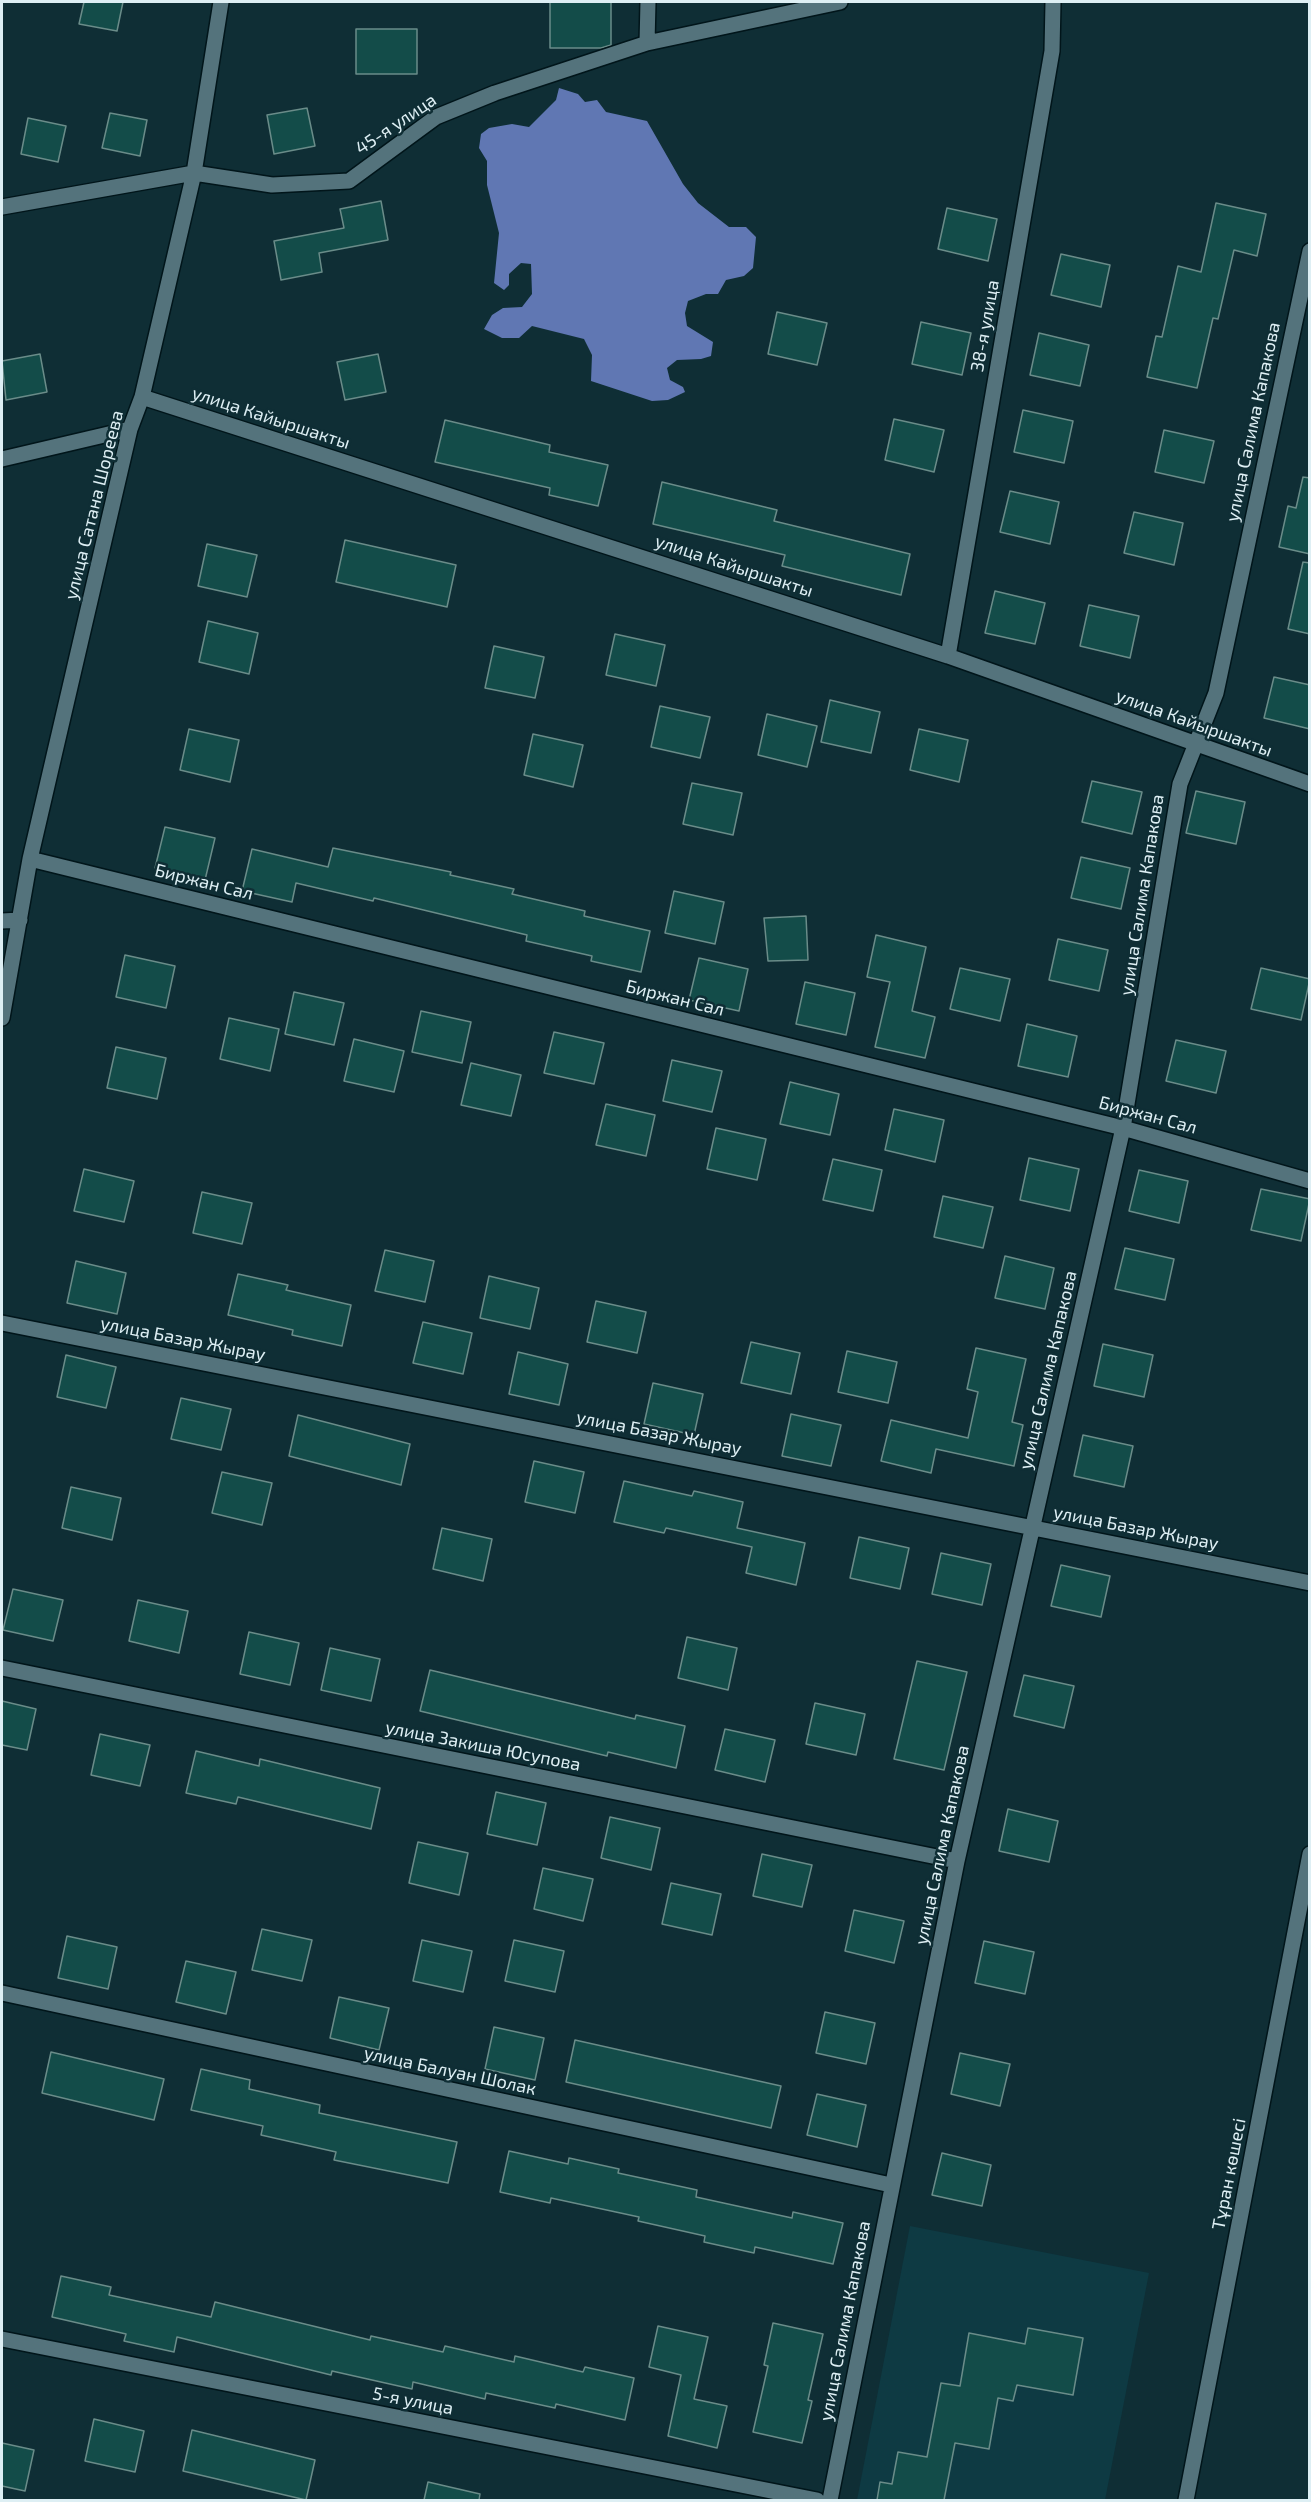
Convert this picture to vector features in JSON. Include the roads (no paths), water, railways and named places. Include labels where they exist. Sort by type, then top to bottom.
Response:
[{"type":"street","name":"улица Сатана Шореева","points":[[2,1018],[30,859],[130,429],[142,397],[194,173],[221,2]]},
{"type":"street","points":[[647,43],[648,2]]},
{"type":"street","name":"45-я улица","points":[[2,207],[194,173],[272,185],[349,180],[436,117],[495,93],[647,43],[840,2]]},
{"type":"street","name":"38-я улица","points":[[948,656],[1052,51],[1053,2]]},
{"type":"street","name":"улица Салима Капакова","points":[[830,2500],[957,1861],[1123,1128],[1180,784],[1198,745],[1216,693],[1310,251]]},
{"type":"street","name":"улица Кайыршакты","points":[[142,397],[948,656],[1310,784]]},
{"type":"street","points":[[2,459],[130,429]]},
{"type":"street","name":"Биржан Сал","points":[[30,859],[1123,1128],[1310,1181]]},
{"type":"street","points":[[2,921],[20,920]]},
{"type":"street","name":"улица Базар Жырау","points":[[2,1323],[1310,1583]]},
{"type":"street","name":"улица Закиша Юсупова","points":[[2,1668],[957,1861]]},
{"type":"street","name":"Тұран көшесі","points":[[1186,2500],[1310,1854]]},
{"type":"street","name":"улица Балуан Шолак","points":[[2,1993],[891,2185]]},
{"type":"street","name":"5-я улица","points":[[2,2339],[817,2500]]},
{"type":"water","points":[[559,88],[578,94],[585,102],[597,100],[606,112],[647,121],[683,184],[698,203],[729,227],[746,227],[756,237],[753,268],[744,276],[726,280],[718,294],[706,294],[688,301],[685,313],[687,326],[713,342],[711,356],[701,359],[677,360],[667,368],[670,380],[683,387],[685,392],[668,400],[652,401],[591,381],[592,355],[584,339],[532,326],[519,338],[502,338],[484,329],[492,315],[503,308],[522,307],[532,294],[531,264],[521,263],[509,274],[509,285],[504,290],[494,283],[499,233],[487,185],[487,161],[479,148],[481,134],[489,128],[512,124],[529,127],[556,100]]}]
